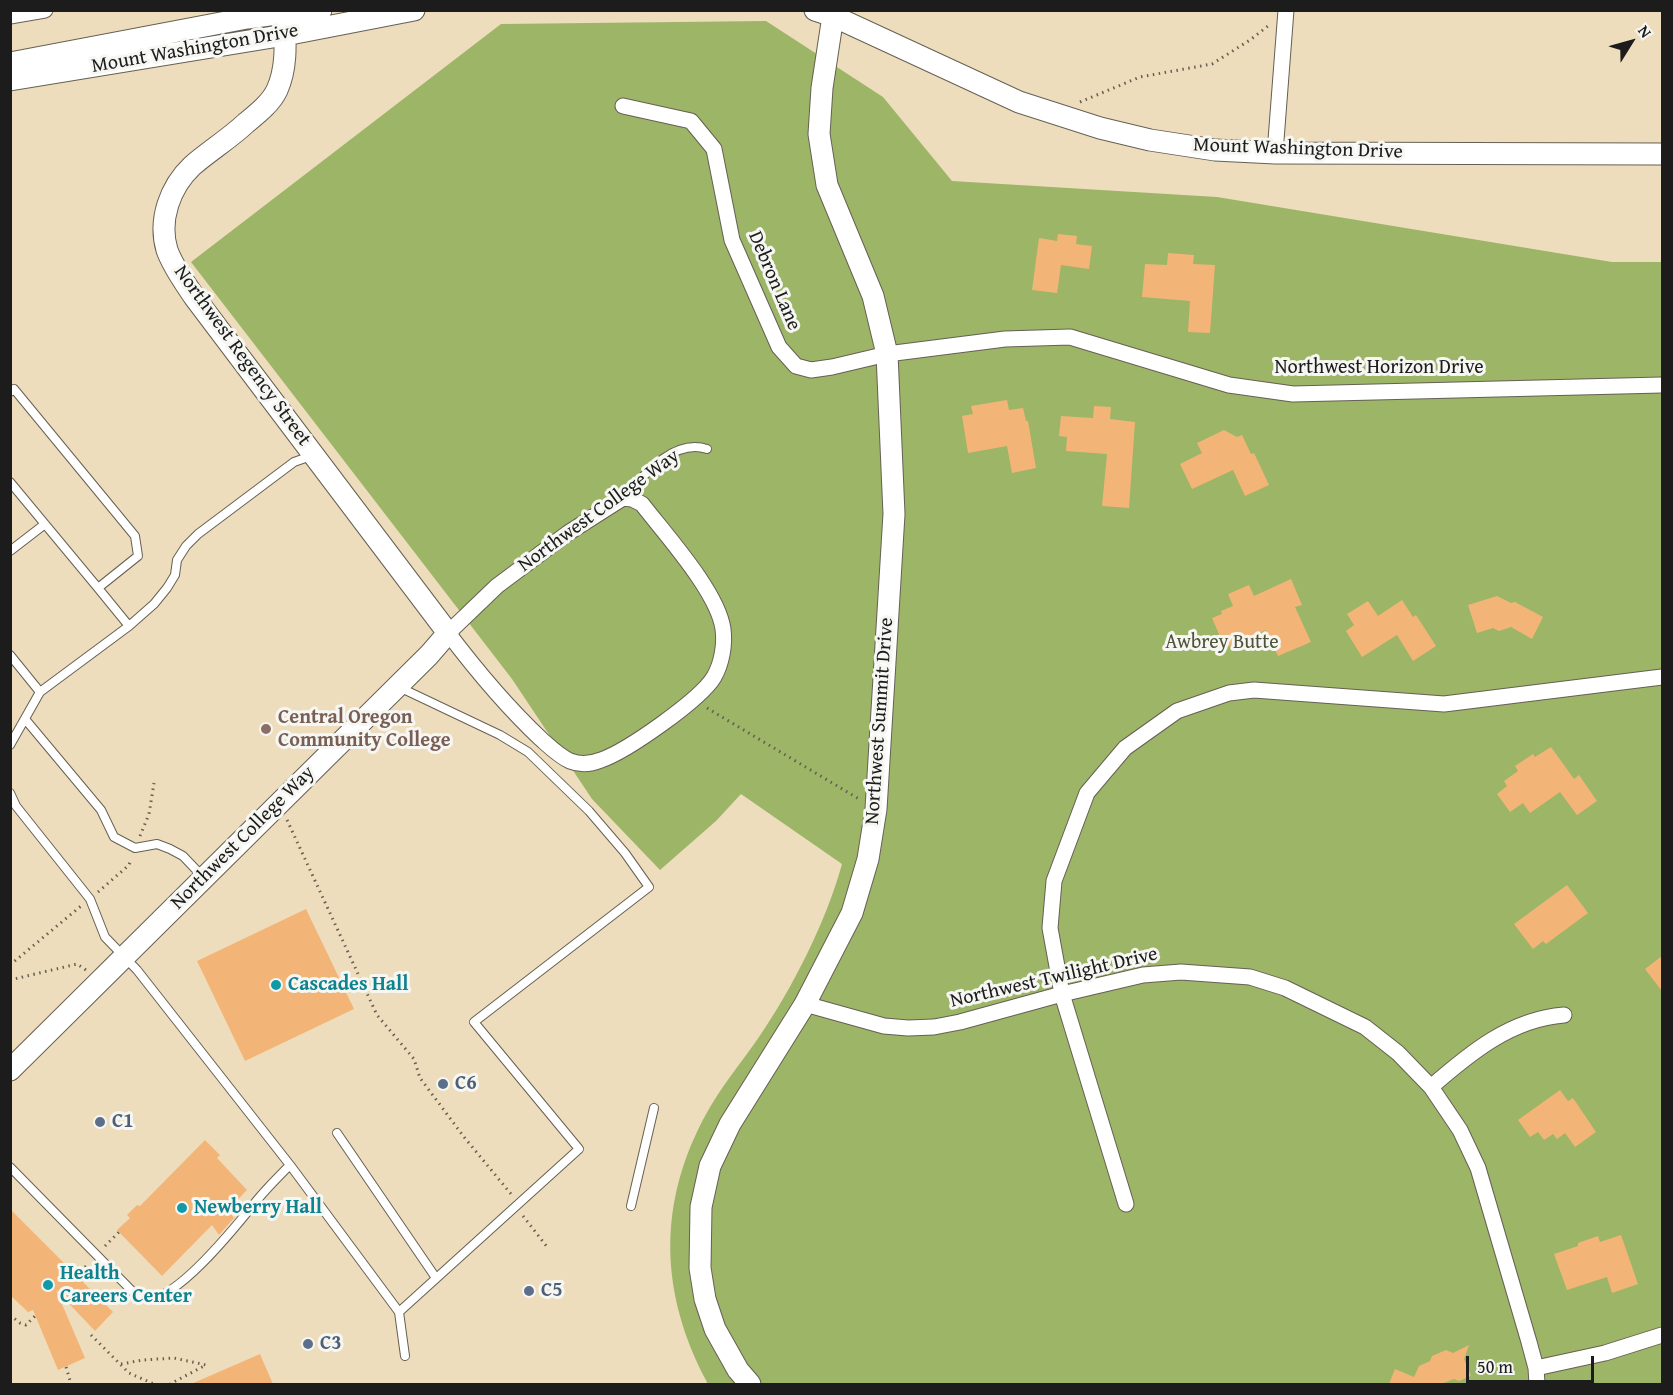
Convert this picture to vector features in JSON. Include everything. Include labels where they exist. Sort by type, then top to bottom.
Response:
[{"type":"street","points":[[10,16],[45,10]]},
{"type":"street","name":"Mount Washington Drive","points":[[10,63],[284,12],[321,10]]},
{"type":"street","name":"Mount Washington Drive","points":[[10,80],[285,35],[414,10]]},
{"type":"street","points":[[1275,153],[1286,11]]},
{"type":"street","name":"Northwest Regency Street","points":[[284,12],[284,68],[277,91],[262,109],[192,167],[173,192],[165,211],[164,229],[167,250],[177,271],[448,633]]},
{"type":"street","name":"Mount Washington Drive","points":[[824,14],[1019,102],[1100,128],[1150,140],[1215,150],[1275,153],[1662,154]]},
{"type":"street","name":"Northwest Summit Drive","points":[[750,1384],[738,1370],[715,1329],[705,1299],[700,1268],[701,1207],[710,1166],[730,1124],[805,1004],[852,913],[868,859],[876,809],[894,514],[887,354],[873,296],[827,185],[819,134],[824,14]]},
{"type":"street","name":"Debron Lane","points":[[623,106],[691,121],[714,149],[732,240],[779,347],[796,366],[811,370],[832,368],[887,354]]},
{"type":"street","name":"Northwest Horizon Drive","points":[[887,354],[1005,339],[1070,337],[1229,385],[1293,394],[1662,385]]},
{"type":"street","points":[[448,633],[524,723],[556,753],[571,761],[583,764],[600,761],[618,753],[694,700],[714,677],[723,652],[723,627],[708,590],[642,504],[623,498]]},
{"type":"street","name":"Northwest College Way","points":[[10,1070],[497,586],[568,533],[623,498]]},
{"type":"street","points":[[1126,1204],[1062,994],[1050,928],[1054,881],[1088,793],[1125,748],[1177,711],[1229,693],[1254,690],[1444,704],[1662,677]]},
{"type":"street","name":"Northwest Twilight Drive","points":[[805,1004],[884,1026],[934,1027],[1143,975],[1171,972],[1250,977],[1285,988],[1365,1027],[1398,1053],[1431,1087],[1460,1130],[1478,1168],[1536,1368],[1537,1384]]},
{"type":"street","points":[[1431,1087],[1485,1043],[1526,1022],[1544,1016],[1564,1014]]},
{"type":"street","points":[[1536,1368],[1605,1353],[1662,1335]]},
{"type":"lane","points":[[10,392],[14,388],[135,536],[138,556],[98,588]]},
{"type":"lane","name":"Northwest College Way","points":[[623,498],[648,471],[675,452],[688,446],[707,449]]},
{"type":"lane","points":[[10,745],[40,692],[129,626],[161,597],[175,575],[177,560],[198,534],[294,462],[314,455]]},
{"type":"lane","points":[[10,482],[129,626]]},
{"type":"lane","points":[[10,551],[45,524]]},
{"type":"lane","points":[[10,655],[40,692]]},
{"type":"lane","points":[[397,686],[500,735],[528,752],[589,812],[625,853],[649,888],[474,1022],[579,1149],[399,1312]]},
{"type":"lane","points":[[25,719],[101,810],[114,837],[135,848],[157,844],[170,849],[183,856],[203,877]]},
{"type":"lane","points":[[10,793],[16,806],[90,899],[105,937],[137,970],[290,1165],[399,1312],[405,1356]]},
{"type":"lane","points":[[631,1206],[654,1108]]},
{"type":"lane","points":[[337,1133],[436,1278]]},
{"type":"lane","points":[[10,1167],[134,1293],[148,1298],[163,1294],[185,1280],[290,1165]]},
{"type":"path","points":[[1053,114],[1140,77],[1212,63],[1250,40],[1286,11]]},
{"type":"path","points":[[694,700],[876,809]]},
{"type":"path","points":[[275,806],[287,820],[377,1015],[414,1059],[420,1078],[472,1148],[512,1195],[522,1215],[548,1248]]},
{"type":"path","points":[[10,965],[90,899]]},
{"type":"path","points":[[10,980],[77,964],[99,982]]},
{"type":"path","points":[[10,1315],[26,1325],[36,1315]]},
{"type":"path","points":[[91,1335],[129,1373],[154,1384]]},
{"type":"path","points":[[121,1364],[174,1358],[206,1365],[170,1384]]},
{"type":"path","points":[[66,1367],[70,1384]]},
{"type":"green space","name":"Awbrey Butte","points":[[766,21],[883,97],[952,181],[1217,197],[1612,262],[1662,262],[1662,1384],[706,1384],[680,1316],[673,1283],[670,1249],[672,1216],[678,1183],[689,1149],[705,1116],[772,1018],[796,976],[818,931],[842,864],[741,794],[716,821],[660,870],[592,799],[512,679],[191,262],[501,24]]},
{"type":"building","points":[[1058,234],[1077,236],[1076,244],[1092,246],[1089,269],[1061,265],[1057,293],[1032,290],[1039,238],[1057,241]]},
{"type":"building","points":[[1168,253],[1194,255],[1193,264],[1215,265],[1210,333],[1188,332],[1190,301],[1142,297],[1145,264],[1167,265]]},
{"type":"building","points":[[1007,400],[1009,410],[1023,408],[1026,421],[1028,421],[1036,468],[1012,473],[1007,446],[968,453],[962,416],[973,414],[971,406]]},
{"type":"building","points":[[1094,406],[1111,407],[1110,419],[1135,422],[1129,508],[1102,506],[1107,454],[1066,451],[1067,437],[1059,436],[1061,416],[1093,418]]},
{"type":"building","points":[[1224,430],[1237,437],[1242,435],[1251,454],[1254,453],[1269,485],[1245,496],[1233,470],[1192,489],[1180,464],[1202,453],[1197,443]]},
{"type":"building","points":[[1291,579],[1302,605],[1295,607],[1311,642],[1278,656],[1266,630],[1225,648],[1212,618],[1233,606],[1228,594],[1249,585],[1254,596]]},
{"type":"building","points":[[1497,596],[1511,603],[1515,602],[1543,617],[1532,639],[1511,627],[1499,631],[1493,628],[1477,633],[1468,605]]},
{"type":"building","points":[[1402,600],[1413,617],[1416,615],[1436,646],[1413,661],[1397,635],[1362,657],[1346,631],[1354,625],[1347,614],[1368,601],[1378,616]]},
{"type":"building","points":[[1551,747],[1574,779],[1579,775],[1597,801],[1577,815],[1560,792],[1530,813],[1523,803],[1510,812],[1497,794],[1507,786],[1504,781],[1518,771],[1515,766],[1533,754],[1535,757]]},
{"type":"building","points":[[1567,885],[1588,913],[1546,944],[1543,941],[1533,949],[1514,924]]},
{"type":"building","name":"Cascades Hall","points":[[306,909],[354,1009],[245,1061],[197,961]]},
{"type":"building","points":[[1662,956],[1662,991],[1645,969]]},
{"type":"building","points":[[1560,1090],[1568,1101],[1573,1098],[1596,1132],[1575,1147],[1565,1133],[1557,1139],[1553,1134],[1544,1140],[1538,1132],[1530,1137],[1518,1120]]},
{"type":"building","name":"Newberry Hall","points":[[205,1140],[220,1155],[217,1158],[247,1190],[228,1210],[234,1218],[219,1235],[212,1225],[162,1276],[117,1230],[130,1218],[127,1215],[137,1205],[140,1206]]},
{"type":"building","name":"Health Careers Center","points":[[10,1209],[113,1312],[95,1331],[56,1290],[85,1358],[58,1370],[33,1310],[28,1312],[10,1295]]},
{"type":"building","points":[[1621,1235],[1638,1284],[1612,1293],[1607,1277],[1567,1290],[1554,1254],[1598,1236],[1600,1242]]},
{"type":"building","points":[[1469,1345],[1464,1359],[1471,1376],[1441,1384],[1389,1384],[1395,1369],[1414,1377],[1419,1366],[1430,1361],[1432,1356],[1446,1350],[1453,1353]]},
{"type":"building","points":[[260,1354],[273,1384],[191,1384]]},
{"type":"place","name":"Central Oregon Community College","points":[[266,729]]},
{"type":"place","name":"Cascades Hall","points":[[276,985]]},
{"type":"place","name":"C6","points":[[443,1084]]},
{"type":"place","name":"C1","points":[[100,1122]]},
{"type":"place","name":"Newberry Hall","points":[[182,1208]]},
{"type":"place","name":"Health Careers Center","points":[[48,1285]]},
{"type":"place","name":"C5","points":[[529,1291]]},
{"type":"place","name":"C3","points":[[308,1344]]}]
